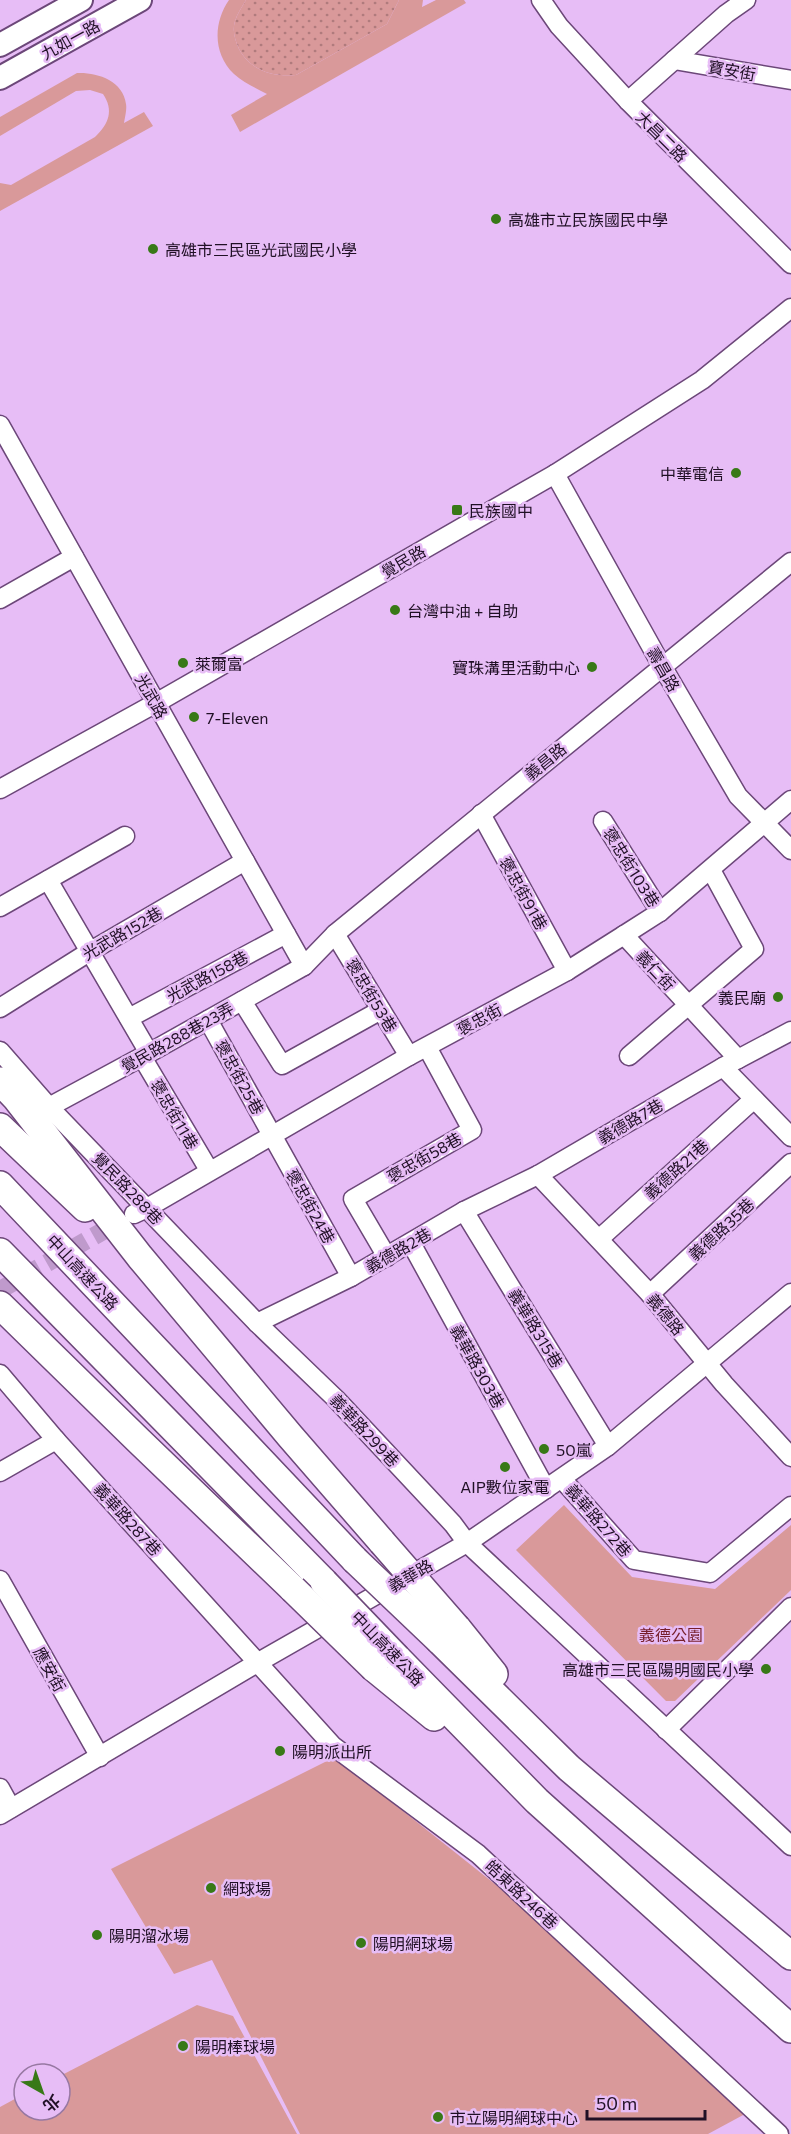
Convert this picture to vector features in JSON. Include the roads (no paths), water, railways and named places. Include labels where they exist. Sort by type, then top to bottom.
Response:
[{"type":"highway","points":[[0,1081],[140,1257],[382,1542],[448,1634]]},
{"type":"highway","points":[[0,1127],[140,1257]]},
{"type":"highway","name":"中山高速公路","points":[[0,1185],[355,1560],[448,1634],[569,1768],[791,1956]]},
{"type":"highway","name":"中山高速公路","points":[[0,1252],[324,1582],[386,1663]]},
{"type":"highway","points":[[0,1305],[293,1588],[386,1663],[791,2030]]},
{"type":"main road","name":"九如一路","points":[[0,45],[81,0]]},
{"type":"main road","name":"九如一路","points":[[0,78],[140,0]]},
{"type":"street","name":"大昌二路","points":[[541,0],[559,26],[627,101],[791,264]]},
{"type":"street","points":[[627,101],[674,60],[722,7],[746,0]]},
{"type":"street","name":"寶安街","points":[[674,60],[791,80]]},
{"type":"street","name":"覺民路","points":[[0,789],[156,703],[555,474],[702,380],[791,308]]},
{"type":"street","name":"光武路","points":[[2,432],[304,966]]},
{"type":"street","name":"壽昌路","points":[[555,474],[662,666],[738,796],[791,850]]},
{"type":"street","points":[[0,599],[74,556]]},
{"type":"street","name":"義昌路","points":[[304,966],[335,934],[791,562]]},
{"type":"street","name":"褒忠街","points":[[140,1211],[409,1056],[567,971],[660,912],[791,800]]},
{"type":"street","name":"褒忠街91巷","points":[[481,814],[567,971]]},
{"type":"street","name":"褒忠街103巷","points":[[603,821],[660,912]]},
{"type":"street","points":[[0,907],[125,836]]},
{"type":"street","name":"光武路152巷","points":[[0,1008],[89,952],[245,861]]},
{"type":"street","points":[[688,1005],[754,949],[711,870]]},
{"type":"street","name":"褒忠街11巷","points":[[48,880],[129,1018],[146,1055],[209,1170]]},
{"type":"street","name":"光武路158巷","points":[[129,1018],[286,934]]},
{"type":"street","name":"褒忠街53巷","points":[[335,934],[409,1056]]},
{"type":"street","name":"義仁街","points":[[624,935],[688,1005],[754,1099],[791,1137]]},
{"type":"street","name":"覺民路288巷23弄","points":[[49,1107],[304,966]]},
{"type":"street","points":[[243,1001],[282,1065],[381,1010]]},
{"type":"street","name":"義仁街","points":[[628,1056],[688,1005]]},
{"type":"street","name":"褒忠街25巷","points":[[208,1020],[272,1134]]},
{"type":"street","name":"義德路7巷","points":[[538,1175],[791,1031]]},
{"type":"street","name":"褒忠街58巷","points":[[387,1257],[353,1199],[472,1130],[427,1047]]},
{"type":"street","name":"覺民路288巷","points":[[0,1051],[140,1211],[257,1323]]},
{"type":"street","name":"義德路21巷","points":[[599,1239],[754,1099]]},
{"type":"street","name":"褒忠街24巷","points":[[272,1134],[351,1277]]},
{"type":"street","name":"義德路35巷","points":[[650,1294],[791,1163]]},
{"type":"street","name":"義德路2巷","points":[[257,1323],[351,1277],[464,1211],[538,1175]]},
{"type":"street","name":"義德路","points":[[538,1175],[650,1294],[707,1365],[791,1457]]},
{"type":"street","name":"義華路315巷","points":[[464,1211],[608,1446]]},
{"type":"street","name":"義華路303巷","points":[[411,1243],[546,1489]]},
{"type":"street","name":"義華路","points":[[6,1812],[257,1663],[467,1543],[608,1446],[791,1293]]},
{"type":"street","name":"義華路299巷","points":[[257,1323],[336,1399],[453,1524],[467,1543],[791,1846]]},
{"type":"street","name":"義華路287巷","points":[[0,1374],[56,1440],[257,1663]]},
{"type":"street","points":[[0,1472],[56,1440]]},
{"type":"street","name":"義華路272巷","points":[[562,1479],[634,1560],[710,1573],[791,1506]]},
{"type":"street","name":"應安街","points":[[0,1580],[100,1757]]},
{"type":"street","points":[[666,1730],[791,1607]]},
{"type":"street","name":"皓東路246巷","points":[[257,1663],[333,1746],[478,1854],[779,2134]]},
{"type":"street","points":[[0,1788],[6,1812]]},
{"type":"tunnel","points":[[0,1290],[124,1219]]},
{"type":"place","name":"高雄市立民族國民中學","points":[[496,219]]},
{"type":"place","name":"高雄市三民區光武國民小學","points":[[153,249]]},
{"type":"place","name":"中華電信","points":[[736,473]]},
{"type":"place","name":"民族國中","points":[[457,510]]},
{"type":"place","name":"台灣中油 + 自助","points":[[395,610]]},
{"type":"place","name":"萊爾富","points":[[183,663]]},
{"type":"place","name":"寶珠溝里活動中心","points":[[592,667]]},
{"type":"place","name":"7-Eleven","points":[[194,717]]},
{"type":"place","name":"義民廟","points":[[778,997]]},
{"type":"place","name":"50嵐","points":[[544,1449]]},
{"type":"place","name":"AIP數位家電","points":[[505,1467]]},
{"type":"place","name":"高雄市三民區陽明國民小學","points":[[766,1669]]},
{"type":"place","name":"陽明派出所","points":[[280,1751]]},
{"type":"place","name":"網球場","points":[[211,1888]]},
{"type":"place","name":"陽明溜冰場","points":[[97,1935]]},
{"type":"place","name":"陽明網球場","points":[[361,1943]]},
{"type":"place","name":"陽明棒球場","points":[[183,2046]]},
{"type":"place","name":"市立陽明網球中心","points":[[438,2117]]},
{"type":"park label","name":"義德公園","points":[[671,1634]]}]
